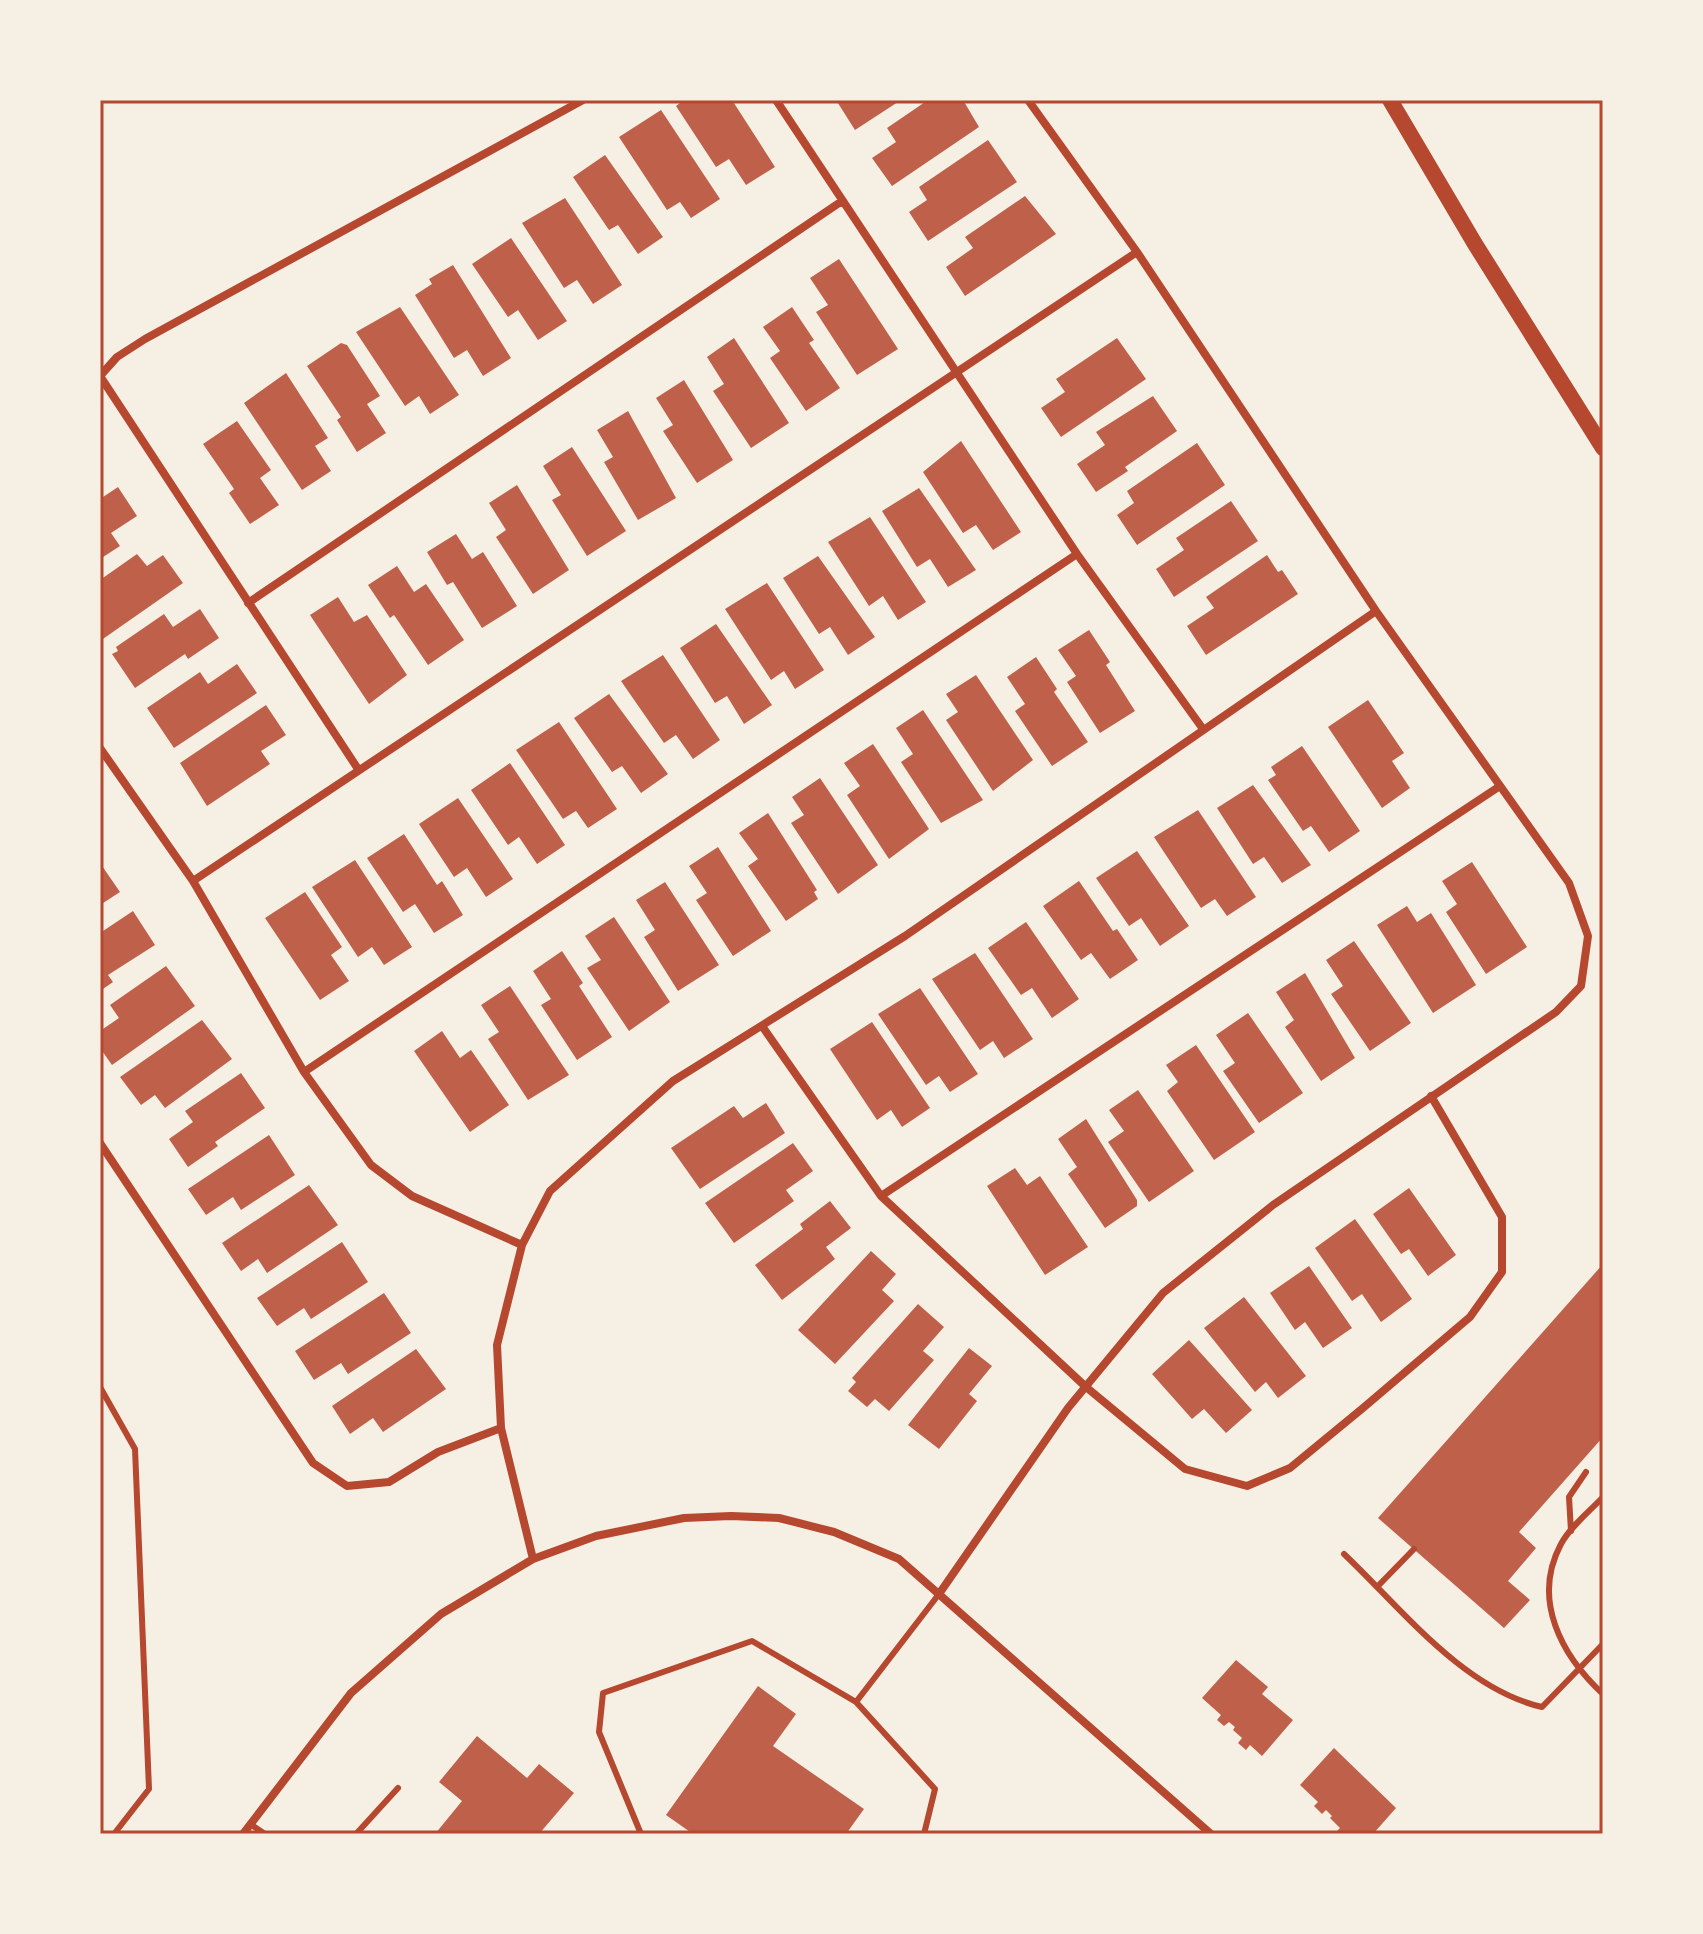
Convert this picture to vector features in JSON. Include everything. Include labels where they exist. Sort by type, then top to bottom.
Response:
[{"type":"main road","points":[[1390,100],[1603,448]]},
{"type":"street","points":[[358,769],[100,376],[117,357],[145,339],[583,100]]},
{"type":"street","points":[[776,100],[1077,554],[1203,729]]},
{"type":"street","points":[[939,1594],[1086,1387],[1163,1293],[1273,1205],[1556,1012],[1581,986],[1588,936],[1569,883],[1376,611],[1137,252],[1028,100]]},
{"type":"street","points":[[248,603],[842,201]]},
{"type":"street","points":[[193,881],[1137,252]]},
{"type":"street","points":[[304,1072],[1077,554]]},
{"type":"street","points":[[533,1559],[501,1428],[497,1345],[522,1245],[550,1191],[673,1081],[905,936],[1376,611]]},
{"type":"street","points":[[100,748],[193,881],[304,1072],[371,1165],[412,1196],[522,1245]]},
{"type":"street","points":[[881,1196],[1500,786]]},
{"type":"street","points":[[762,1026],[881,1196],[1086,1387],[1185,1469],[1247,1486],[1290,1468],[1363,1408],[1470,1317],[1502,1272],[1502,1217],[1431,1096]]},
{"type":"street","points":[[100,1143],[313,1463],[347,1486],[389,1482],[438,1452],[501,1428]]},
{"type":"street","points":[[243,1834],[351,1693],[441,1614],[533,1559],[596,1536],[684,1518],[779,1518],[834,1532],[899,1559],[1211,1834]]},
{"type":"lane","points":[[100,1387],[135,1449],[149,1789],[114,1834]]},
{"type":"lane","points":[[1571,1532],[1569,1497],[1586,1472]]},
{"type":"lane","points":[[1603,1497],[1561,1542],[1549,1578],[1553,1628],[1579,1671],[1603,1694]]},
{"type":"lane","points":[[1378,1586],[1414,1549]]},
{"type":"lane","points":[[1344,1554],[1473,1677],[1513,1700],[1542,1707],[1603,1644]]},
{"type":"lane","points":[[856,1702],[939,1594]]},
{"type":"lane","points":[[641,1834],[599,1732],[603,1693],[752,1641],[856,1702],[935,1789],[924,1834]]},
{"type":"lane","points":[[356,1834],[398,1788]]},
{"type":"lane","points":[[250,1824],[265,1834]]},
{"type":"building","points":[[684,100],[732,100],[775,167],[746,185],[729,159],[716,167],[676,106]]},
{"type":"building","points":[[836,100],[901,100],[855,130]]},
{"type":"building","points":[[928,100],[963,100],[979,127],[892,186],[872,158],[896,142],[887,128]]},
{"type":"building","points":[[661,110],[720,199],[691,218],[680,202],[667,210],[619,137]]},
{"type":"building","points":[[988,140],[1017,182],[928,241],[909,212],[927,200],[919,187]]},
{"type":"building","points":[[605,155],[663,237],[638,254],[618,225],[609,230],[573,177]]},
{"type":"building","points":[[1025,196],[1056,234],[965,296],[946,267],[973,248],[965,237]]},
{"type":"building","points":[[565,198],[622,285],[593,304],[577,280],[564,288],[522,223]]},
{"type":"building","points":[[511,238],[567,321],[538,340],[518,310],[508,317],[472,264]]},
{"type":"building","points":[[839,259],[898,349],[857,375],[816,312],[828,305],[810,278]]},
{"type":"building","points":[[453,265],[511,358],[483,376],[467,350],[454,358],[415,295],[432,284],[429,279]]},
{"type":"building","points":[[400,307],[459,395],[430,414],[419,396],[405,406],[356,332]]},
{"type":"building","points":[[792,307],[814,340],[809,343],[840,388],[806,411],[770,358],[780,351],[763,327]]},
{"type":"building","points":[[734,338],[789,423],[751,448],[713,391],[724,384],[707,357]]},
{"type":"building","points":[[1117,338],[1146,379],[1061,437],[1041,408],[1065,392],[1056,379]]},
{"type":"building","points":[[341,343],[347,345],[380,396],[367,404],[386,433],[357,452],[337,420],[341,417],[307,366]]},
{"type":"building","points":[[286,373],[328,438],[315,446],[331,471],[302,490],[244,403]]},
{"type":"building","points":[[684,380],[733,460],[697,483],[663,431],[673,425],[656,398]]},
{"type":"building","points":[[1153,396],[1177,431],[1125,467],[1128,471],[1096,492],[1077,464],[1105,445],[1096,432]]},
{"type":"building","points":[[628,411],[676,498],[638,520],[604,462],[613,457],[597,430]]},
{"type":"building","points":[[237,421],[271,470],[260,478],[279,505],[250,524],[229,493],[234,489],[203,444]]},
{"type":"building","points":[[961,441],[1021,532],[993,550],[976,525],[963,533],[923,472]]},
{"type":"building","points":[[1197,443],[1225,485],[1137,545],[1117,515],[1134,503],[1127,491]]},
{"type":"building","points":[[572,447],[626,531],[587,556],[552,500],[561,495],[543,466]]},
{"type":"building","points":[[517,485],[569,570],[533,594],[496,537],[506,530],[489,503]]},
{"type":"building","points":[[118,487],[137,516],[111,533],[120,546],[100,559],[100,499]]},
{"type":"building","points":[[919,488],[976,570],[948,587],[930,559],[917,567],[882,511]]},
{"type":"building","points":[[1231,501],[1258,541],[1174,597],[1156,569],[1184,550],[1176,538]]},
{"type":"building","points":[[870,517],[926,602],[898,620],[883,596],[869,606],[828,542]]},
{"type":"building","points":[[456,534],[472,559],[483,552],[517,606],[482,628],[453,582],[447,585],[427,552]]},
{"type":"building","points":[[137,554],[147,566],[163,555],[183,583],[100,641],[100,580]]},
{"type":"building","points":[[1267,555],[1278,572],[1282,570],[1298,594],[1206,655],[1187,626],[1214,608],[1206,597]]},
{"type":"building","points":[[818,556],[875,637],[848,655],[830,627],[819,634],[783,578]]},
{"type":"building","points":[[397,566],[414,592],[426,584],[464,640],[428,665],[394,615],[390,618],[368,585]]},
{"type":"building","points":[[767,583],[824,670],[795,689],[784,671],[771,680],[725,609]]},
{"type":"building","points":[[338,597],[354,622],[367,615],[407,675],[369,704],[310,615]]},
{"type":"building","points":[[200,609],[219,638],[188,659],[185,654],[135,688],[112,654],[118,651],[116,647],[164,614],[173,627]]},
{"type":"building","points":[[716,624],[772,705],[744,724],[727,696],[715,703],[680,648]]},
{"type":"building","points":[[1089,630],[1110,662],[1106,665],[1135,711],[1100,733],[1067,682],[1076,676],[1058,650]]},
{"type":"building","points":[[663,655],[720,740],[693,759],[676,735],[664,743],[621,681]]},
{"type":"building","points":[[1036,657],[1057,689],[1054,692],[1088,742],[1052,766],[1015,711],[1025,704],[1007,677]]},
{"type":"building","points":[[237,664],[257,693],[174,748],[147,708],[200,672],[208,684]]},
{"type":"building","points":[[976,675],[1033,760],[993,791],[946,720],[958,712],[946,694]]},
{"type":"building","points":[[609,694],[668,774],[641,793],[622,766],[612,772],[574,718]]},
{"type":"building","points":[[1368,700],[1404,753],[1392,761],[1410,788],[1382,808],[1328,727]]},
{"type":"building","points":[[266,705],[286,735],[261,751],[270,764],[207,806],[180,763]]},
{"type":"building","points":[[923,710],[983,800],[941,823],[901,762],[913,754],[896,728]]},
{"type":"building","points":[[559,722],[617,809],[588,828],[576,811],[563,819],[516,750]]},
{"type":"building","points":[[873,744],[929,829],[889,859],[847,795],[860,786],[844,763]]},
{"type":"building","points":[[1302,746],[1360,831],[1329,852],[1311,826],[1303,831],[1268,780],[1276,775],[1271,767]]},
{"type":"building","points":[[510,763],[565,845],[537,864],[519,837],[508,845],[471,790]]},
{"type":"building","points":[[820,778],[878,865],[838,894],[791,823],[804,815],[792,797]]},
{"type":"building","points":[[1253,785],[1311,865],[1282,883],[1264,857],[1253,864],[1217,808]]},
{"type":"building","points":[[458,798],[513,879],[486,897],[467,868],[454,877],[419,824]]},
{"type":"building","points":[[1198,810],[1256,897],[1227,916],[1215,899],[1201,908],[1154,837]]},
{"type":"building","points":[[768,813],[817,890],[814,892],[818,899],[786,921],[748,866],[758,859],[739,833]]},
{"type":"building","points":[[404,834],[437,885],[442,881],[463,915],[434,933],[415,904],[403,912],[367,858]]},
{"type":"building","points":[[718,847],[771,931],[733,956],[696,900],[707,893],[689,866]]},
{"type":"building","points":[[1137,851],[1189,926],[1160,946],[1141,918],[1129,926],[1096,878]]},
{"type":"building","points":[[355,860],[412,947],[384,965],[372,947],[358,957],[312,887]]},
{"type":"building","points":[[1472,862],[1527,947],[1486,974],[1446,912],[1457,904],[1442,881]]},
{"type":"building","points":[[100,863],[120,892],[100,905]]},
{"type":"building","points":[[1079,881],[1113,931],[1117,929],[1138,960],[1110,979],[1091,953],[1081,960],[1043,906]]},
{"type":"building","points":[[665,882],[719,965],[678,991],[644,937],[655,930],[636,900]]},
{"type":"building","points":[[305,892],[342,947],[331,955],[349,981],[320,1000],[265,918]]},
{"type":"building","points":[[1407,906],[1417,922],[1431,913],[1476,985],[1433,1013],[1377,925]]},
{"type":"building","points":[[133,911],[155,945],[108,975],[113,982],[100,991],[100,933]]},
{"type":"building","points":[[614,917],[670,1002],[629,1031],[587,968],[601,960],[585,936]]},
{"type":"building","points":[[1026,922],[1079,999],[1052,1018],[1032,988],[1021,995],[988,948]]},
{"type":"building","points":[[1354,941],[1411,1023],[1370,1051],[1331,994],[1343,986],[1326,960]]},
{"type":"building","points":[[562,951],[583,983],[579,986],[612,1037],[577,1060],[541,1005],[551,999],[533,971]]},
{"type":"building","points":[[975,953],[1033,1039],[1004,1058],[993,1041],[980,1050],[932,979]]},
{"type":"building","points":[[166,966],[195,1006],[112,1065],[100,1048],[100,1031],[119,1018],[110,1005]]},
{"type":"building","points":[[1305,973],[1355,1058],[1321,1081],[1285,1027],[1294,1020],[1276,992]]},
{"type":"building","points":[[510,986],[569,1075],[528,1100],[488,1039],[499,1032],[481,1005]]},
{"type":"building","points":[[920,988],[978,1074],[950,1092],[939,1076],[926,1085],[878,1014]]},
{"type":"building","points":[[1248,1013],[1303,1093],[1259,1123],[1223,1071],[1235,1063],[1216,1035]]},
{"type":"building","points":[[202,1020],[232,1059],[165,1108],[155,1095],[141,1105],[120,1077]]},
{"type":"building","points":[[872,1022],[930,1108],[902,1127],[891,1110],[877,1120],[830,1049]]},
{"type":"building","points":[[442,1031],[460,1058],[471,1050],[509,1105],[470,1132],[414,1051]]},
{"type":"building","points":[[1196,1045],[1255,1132],[1214,1160],[1167,1091],[1178,1082],[1166,1065]]},
{"type":"building","points":[[241,1073],[265,1108],[215,1142],[218,1146],[188,1167],[169,1139],[193,1122],[185,1111]]},
{"type":"building","points":[[1138,1090],[1194,1171],[1149,1202],[1108,1142],[1124,1131],[1109,1110]]},
{"type":"building","points":[[766,1103],[785,1133],[700,1189],[671,1148],[734,1106],[743,1118]]},
{"type":"building","points":[[1086,1119],[1137,1200],[1137,1206],[1105,1228],[1068,1174],[1077,1167],[1058,1139]]},
{"type":"building","points":[[269,1135],[295,1175],[241,1210],[233,1197],[206,1215],[188,1189]]},
{"type":"building","points":[[793,1143],[813,1171],[786,1190],[794,1201],[734,1243],[705,1203]]},
{"type":"building","points":[[1015,1168],[1027,1185],[1040,1176],[1088,1247],[1045,1275],[987,1186]]},
{"type":"building","points":[[309,1185],[338,1225],[267,1273],[258,1259],[241,1271],[222,1243]]},
{"type":"building","points":[[1409,1188],[1456,1255],[1428,1276],[1409,1249],[1401,1254],[1373,1214]]},
{"type":"building","points":[[830,1201],[851,1228],[826,1247],[835,1259],[782,1300],[755,1265],[803,1229],[800,1224]]},
{"type":"building","points":[[1355,1219],[1412,1299],[1381,1322],[1362,1294],[1352,1301],[1315,1248]]},
{"type":"building","points":[[342,1242],[368,1282],[311,1319],[304,1308],[277,1326],[257,1298]]},
{"type":"building","points":[[871,1251],[896,1274],[882,1290],[894,1301],[835,1364],[798,1330]]},
{"type":"building","points":[[1603,1264],[1603,1437],[1519,1532],[1536,1548],[1508,1581],[1530,1600],[1504,1628],[1378,1518]]},
{"type":"building","points":[[1309,1266],[1352,1328],[1323,1348],[1305,1322],[1295,1330],[1270,1293]]},
{"type":"building","points":[[384,1293],[411,1333],[348,1374],[341,1363],[314,1380],[295,1351]]},
{"type":"building","points":[[1244,1297],[1306,1376],[1278,1398],[1266,1382],[1255,1392],[1204,1328]]},
{"type":"building","points":[[918,1304],[944,1327],[923,1351],[934,1360],[889,1411],[875,1399],[867,1407],[848,1391],[856,1382],[852,1378]]},
{"type":"building","points":[[1189,1340],[1252,1410],[1226,1433],[1204,1409],[1192,1419],[1152,1374]]},
{"type":"building","points":[[969,1348],[992,1366],[969,1394],[977,1401],[939,1449],[908,1425]]},
{"type":"building","points":[[416,1349],[446,1389],[383,1432],[373,1418],[350,1434],[332,1406]]},
{"type":"building","points":[[1236,1660],[1268,1687],[1262,1694],[1293,1720],[1262,1756],[1250,1745],[1246,1750],[1238,1743],[1242,1738],[1233,1730],[1235,1727],[1229,1722],[1224,1726],[1217,1720],[1221,1715],[1202,1698]]},
{"type":"building","points":[[758,1686],[796,1714],[773,1746],[864,1809],[846,1834],[693,1834],[666,1815]]},
{"type":"building","points":[[477,1736],[527,1778],[539,1764],[574,1793],[539,1834],[435,1834],[462,1801],[439,1782]]},
{"type":"building","points":[[1334,1748],[1396,1808],[1373,1834],[1340,1834],[1337,1831],[1340,1828],[1330,1818],[1332,1816],[1326,1810],[1322,1814],[1314,1806],[1318,1802],[1300,1785]]}]
